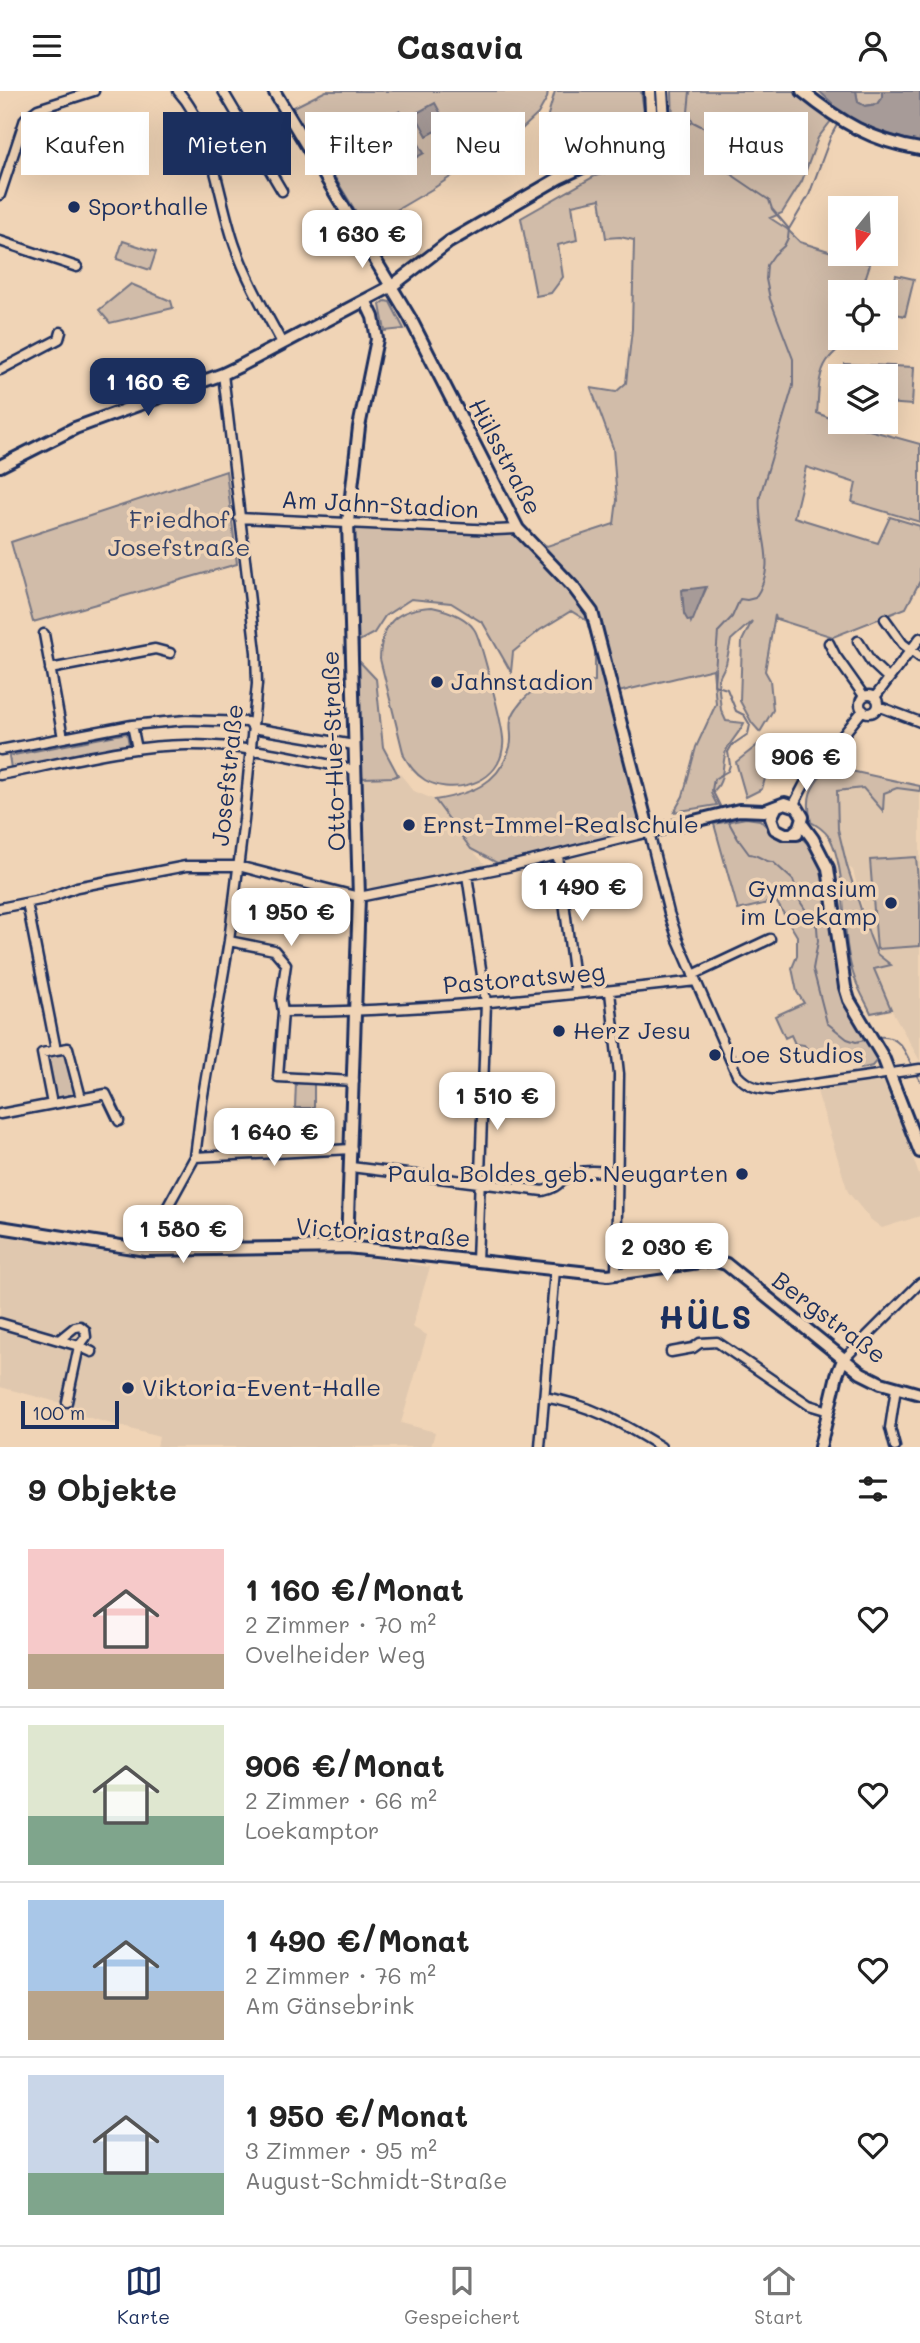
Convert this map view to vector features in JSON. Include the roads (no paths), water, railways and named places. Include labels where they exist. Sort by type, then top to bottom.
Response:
[{"type":"main road","name":"Hülsstraße","points":[[274,91],[392,286],[518,529],[574,588],[592,612],[649,832]]},
{"type":"main road","points":[[650,91],[651,112]]},
{"type":"main road","points":[[662,91],[664,112]]},
{"type":"main road","points":[[802,91],[824,109],[865,134],[920,149]]},
{"type":"main road","points":[[0,465],[75,428],[223,374],[392,286],[441,247],[567,175]]},
{"type":"main road","name":"Otto-Hue-Straße","points":[[347,1247],[359,897],[348,522],[359,427],[377,339],[373,317],[365,300]]},
{"type":"main road","points":[[649,832],[716,814],[732,812],[767,815],[785,803],[794,804],[802,813],[802,824],[828,869],[849,1000],[890,1073],[920,1152]]},
{"type":"main road","points":[[767,815],[778,832],[813,839]]},
{"type":"main road","points":[[793,833],[802,824]]},
{"type":"main road","name":"Victoriastraße","points":[[0,1227],[146,1250],[347,1247],[616,1275],[720,1261]]},
{"type":"main road","name":"Bergstraße","points":[[720,1261],[861,1373],[896,1388],[920,1394]]},
{"type":"main road","points":[[820,1447],[843,1360]]},
{"type":"street","points":[[0,195],[4,166],[25,119],[33,112],[94,91]]},
{"type":"street","points":[[178,91],[194,114],[207,147],[235,245],[282,343]]},
{"type":"street","points":[[223,91],[282,191]]},
{"type":"street","points":[[0,241],[77,267]]},
{"type":"street","points":[[0,370],[60,339],[61,332]]},
{"type":"street","name":"Josefstraße","points":[[146,1250],[195,1157],[229,941],[253,728],[257,652],[223,374]]},
{"type":"street","name":"Am Jahn-Stadion","points":[[239,518],[518,529]]},
{"type":"street","points":[[886,619],[896,637],[920,657]]},
{"type":"street","points":[[44,635],[63,738]]},
{"type":"street","points":[[874,697],[920,638]]},
{"type":"street","points":[[858,641],[872,663],[888,678]]},
{"type":"street","points":[[829,643],[864,696],[874,697]]},
{"type":"street","points":[[50,669],[155,649],[170,653]]},
{"type":"street","points":[[864,696],[860,705],[863,710],[872,712],[877,706]]},
{"type":"street","points":[[874,697],[877,706]]},
{"type":"street","points":[[877,706],[920,722]]},
{"type":"street","points":[[794,804],[806,783],[863,710]]},
{"type":"street","points":[[0,750],[132,725],[186,720],[248,722],[253,728],[354,745]]},
{"type":"street","points":[[132,725],[136,749]]},
{"type":"street","points":[[0,775],[136,749],[189,744],[251,749],[355,770]]},
{"type":"street","points":[[0,908],[46,899],[78,887],[186,866],[238,866],[359,897],[558,856],[649,832]]},
{"type":"street","name":"Hülsstraße","points":[[649,832],[669,913],[694,978],[737,1075],[751,1087],[772,1090],[890,1073]]},
{"type":"street","points":[[558,856],[576,994]]},
{"type":"street","points":[[467,876],[486,1002],[477,1262]]},
{"type":"street","points":[[27,903],[56,1050]]},
{"type":"street","points":[[694,978],[770,939]]},
{"type":"street","points":[[229,941],[274,950],[286,964],[281,999],[283,1012],[278,1077],[354,1081]]},
{"type":"street","name":"Pastoratsweg","points":[[283,1012],[356,1012],[610,992],[694,978]]},
{"type":"street","points":[[610,992],[619,1074],[616,1275]]},
{"type":"street","points":[[52,1104],[42,1053],[56,1050],[68,1048],[81,1098]]},
{"type":"street","points":[[890,1073],[919,1069]]},
{"type":"street","points":[[0,1114],[106,1094],[119,1121]]},
{"type":"street","points":[[195,1157],[352,1149]]},
{"type":"street","points":[[351,1167],[543,1191],[556,1188],[569,1175],[618,1172]]},
{"type":"street","points":[[540,1447],[555,1270]]},
{"type":"street","points":[[843,1360],[920,1283]]},
{"type":"street","points":[[0,1323],[92,1352]]},
{"type":"street","points":[[59,1340],[75,1327],[80,1326],[85,1330],[86,1337],[79,1346],[67,1402]]},
{"type":"street","points":[[671,1352],[693,1348],[700,1343],[717,1342],[809,1405],[829,1411]]},
{"type":"street","points":[[895,1447],[890,1428],[896,1388]]},
{"type":"street","points":[[544,1397],[575,1402],[606,1415],[661,1447]]},
{"type":"waterway","points":[[690,91],[688,112],[693,122],[705,128],[726,150],[722,164],[735,177],[769,200],[772,209],[789,229]]},
{"type":"waterway","points":[[832,134],[837,125]]},
{"type":"waterway","points":[[721,808],[712,790],[714,779],[728,771],[728,752],[732,745],[748,734],[750,725],[744,715],[736,711],[727,689],[714,685],[718,632],[732,617],[740,599],[755,598],[766,572],[760,496],[793,386],[793,359],[770,299],[766,279],[767,265],[788,238],[789,229],[809,195],[831,136]]},
{"type":"waterway","points":[[727,819],[749,854],[773,862],[793,880],[801,903],[817,927],[818,941],[813,969],[827,1023],[847,1039],[856,1042],[869,1039]]},
{"type":"waterway","points":[[878,1037],[891,1038],[900,1044],[912,1066]]},
{"type":"waterway","points":[[916,1074],[920,1081]]},
{"type":"place","name":"Sporthalle","points":[[74,207]]},
{"type":"place","name":"Jahnstadion","points":[[437,682]]},
{"type":"place","name":"Ernst-Immel-Realschule","points":[[409,825]]},
{"type":"place","name":"Gymnasium im Loekamp","points":[[891,903]]},
{"type":"place","name":"Herz Jesu","points":[[559,1031]]},
{"type":"place","name":"Loe Studios","points":[[715,1055]]},
{"type":"place","name":"Paula Boldes geb. Neugarten","points":[[742,1174]]},
{"type":"place","name":"Viktoria-Event-Halle","points":[[128,1388]]},
{"type":"district","name":"HÜLS","points":[[706,1318]]},
{"type":"park label","name":"Friedhof Josefstraße","points":[[179,534]]}]
